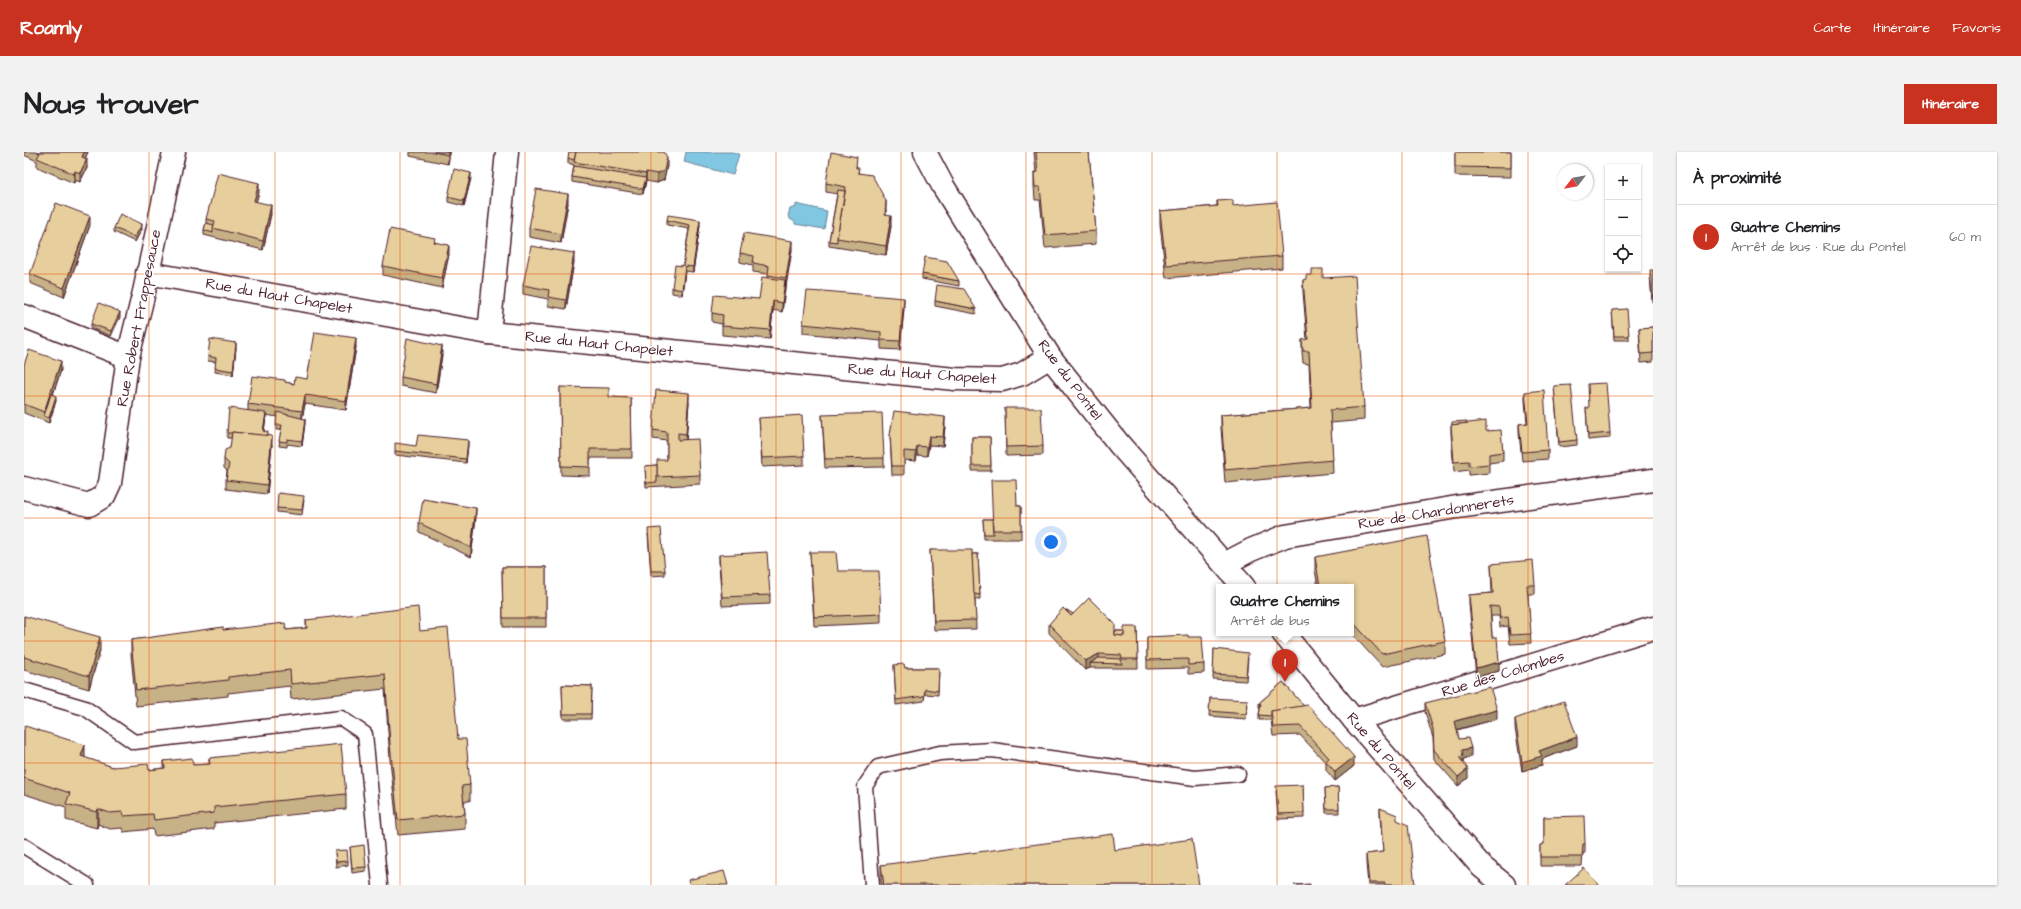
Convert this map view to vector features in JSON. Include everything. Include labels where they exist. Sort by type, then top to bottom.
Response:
[{"type":"street","name":"Rue Robert Frappesauce","points":[[24,488],[89,505],[104,496],[110,482],[128,357],[144,292],[174,152]]},
{"type":"street","points":[[489,333],[507,152]]},
{"type":"street","name":"Rue du Pontel","points":[[925,152],[943,186],[1050,357],[1119,444],[1241,584]]},
{"type":"street","name":"Rue du Haut Chapelet","points":[[147,273],[489,333],[955,379],[1002,380],[1022,374],[1050,357]]},
{"type":"street","points":[[24,316],[128,357]]},
{"type":"street","name":"Rue de Chardonnerets","points":[[1224,564],[1251,550],[1284,536],[1457,507],[1653,480]]},
{"type":"street","name":"Rue des Colombes","points":[[1354,720],[1653,628]]},
{"type":"street","name":"Rue du Pontel","points":[[1285,636],[1354,720],[1486,876],[1504,885]]},
{"type":"lane","points":[[24,690],[85,708],[134,742],[341,718],[365,734],[380,885]]},
{"type":"lane","points":[[872,885],[865,786],[878,768],[940,753],[992,750],[1195,778],[1238,774]]},
{"type":"lane","points":[[24,846],[87,885]]},
{"type":"water","points":[[686,152],[732,152],[739,154],[733,175],[684,162]]},
{"type":"water","points":[[796,204],[827,211],[824,229],[795,224],[795,222],[788,216],[790,209],[796,207]]},
{"type":"building","points":[[37,152],[84,152],[82,157],[87,159],[80,173],[75,171],[74,174],[37,158],[40,153]]},
{"type":"building","points":[[434,152],[448,152],[448,155]]},
{"type":"building","points":[[569,152],[576,152],[574,160],[568,158]]},
{"type":"building","points":[[576,152],[664,152],[667,157],[664,171],[657,174],[646,172],[646,174],[574,162]]},
{"type":"building","points":[[831,152],[857,157],[856,168],[859,168],[858,173],[872,175],[886,201],[885,215],[891,216],[886,246],[837,238],[846,187],[826,183]]},
{"type":"building","points":[[1036,152],[1089,152],[1096,231],[1045,235],[1040,187],[1035,187],[1034,173],[1038,172]]},
{"type":"building","points":[[1455,152],[1511,152],[1511,168],[1455,167]]},
{"type":"building","points":[[574,166],[646,178],[643,189],[572,177]]},
{"type":"building","points":[[454,169],[471,173],[464,201],[448,197]]},
{"type":"building","points":[[218,173],[259,183],[254,201],[271,205],[263,241],[213,228],[215,221],[206,219]]},
{"type":"building","points":[[536,189],[568,194],[561,234],[529,228]]},
{"type":"building","points":[[838,190],[845,191],[837,242],[829,241]]},
{"type":"building","points":[[1233,200],[1233,206],[1277,202],[1282,256],[1166,265],[1160,211],[1218,206],[1217,201]]},
{"type":"building","points":[[56,203],[90,216],[64,288],[30,274]]},
{"type":"building","points":[[120,214],[142,224],[135,237],[114,228]]},
{"type":"building","points":[[668,215],[700,220],[693,267],[685,266],[682,290],[672,288],[675,265],[683,266],[690,225],[667,220]]},
{"type":"building","points":[[206,223],[214,225],[213,233],[204,230]]},
{"type":"building","points":[[390,229],[435,238],[434,242],[449,245],[442,278],[383,266]]},
{"type":"building","points":[[744,233],[792,241],[786,278],[768,275],[769,266],[753,263],[754,256],[740,253]]},
{"type":"building","points":[[531,246],[574,253],[566,300],[548,297],[549,290],[523,285]]},
{"type":"building","points":[[925,257],[947,261],[959,281],[922,274]]},
{"type":"building","points":[[1312,269],[1323,269],[1323,278],[1355,276],[1364,407],[1330,410],[1333,460],[1225,470],[1221,415],[1312,408],[1309,351],[1303,351],[1302,340],[1308,339],[1303,280],[1306,279],[1306,275],[1312,275]]},
{"type":"building","points":[[1650,270],[1653,270],[1653,297],[1652,297]]},
{"type":"building","points":[[762,277],[785,280],[782,303],[773,301],[770,330],[722,326],[723,315],[712,313],[714,295],[759,299]]},
{"type":"building","points":[[937,285],[964,289],[976,309],[935,301]]},
{"type":"building","points":[[807,291],[904,298],[900,341],[881,340],[881,332],[803,324]]},
{"type":"building","points":[[99,303],[120,312],[111,331],[91,324]]},
{"type":"building","points":[[1627,309],[1629,336],[1614,336],[1612,310]]},
{"type":"building","points":[[1653,327],[1653,353],[1641,354],[1639,328]]},
{"type":"building","points":[[315,332],[356,338],[346,401],[305,395],[302,411],[248,404],[252,376],[285,380],[285,382],[294,384],[295,377],[307,379]]},
{"type":"building","points":[[407,338],[442,346],[436,384],[401,377]]},
{"type":"building","points":[[210,339],[236,343],[233,371],[215,368],[216,358],[208,356]]},
{"type":"building","points":[[29,350],[61,361],[44,412],[24,404],[24,365]]},
{"type":"building","points":[[1606,383],[1610,433],[1588,435],[1586,408],[1589,408],[1588,384]]},
{"type":"building","points":[[1571,385],[1577,440],[1559,442],[1554,386]]},
{"type":"building","points":[[560,387],[609,388],[609,397],[631,398],[632,449],[590,449],[590,467],[561,466]]},
{"type":"building","points":[[656,390],[689,393],[686,434],[678,433],[678,440],[698,439],[700,475],[657,477],[657,460],[667,460],[667,432],[653,430]]},
{"type":"building","points":[[1544,390],[1548,450],[1522,452],[1519,424],[1528,423],[1525,392]]},
{"type":"building","points":[[51,394],[56,396],[49,418],[44,416]]},
{"type":"building","points":[[229,408],[266,413],[263,431],[268,432],[268,436],[232,432],[227,433]]},
{"type":"building","points":[[1005,408],[1041,408],[1043,446],[1006,447]]},
{"type":"building","points":[[894,411],[945,417],[943,437],[929,436],[927,447],[917,446],[916,452],[904,451],[904,466],[892,466],[890,435]]},
{"type":"building","points":[[277,412],[305,419],[302,441],[287,439],[287,442],[279,441],[282,425],[276,425]]},
{"type":"building","points":[[882,413],[884,458],[825,459],[822,415]]},
{"type":"building","points":[[802,415],[804,456],[762,458],[759,418]]},
{"type":"building","points":[[1467,421],[1467,423],[1452,425],[1452,422]]},
{"type":"building","points":[[1486,421],[1486,431],[1501,430],[1503,452],[1489,454],[1489,464],[1469,466],[1469,461],[1454,462],[1451,425]]},
{"type":"building","points":[[232,432],[272,436],[267,485],[226,480],[229,464],[224,459],[225,450],[230,448]]},
{"type":"building","points":[[418,435],[468,440],[466,459],[395,451],[395,443],[416,446]]},
{"type":"building","points":[[972,437],[990,437],[991,466],[972,466]]},
{"type":"building","points":[[657,465],[657,482],[646,483],[645,466]]},
{"type":"building","points":[[991,480],[1016,480],[1017,506],[1021,506],[1021,530],[993,530]]},
{"type":"building","points":[[278,493],[304,496],[302,510],[277,508]]},
{"type":"building","points":[[423,499],[476,508],[471,548],[419,523]]},
{"type":"building","points":[[983,519],[992,519],[993,534],[984,534]]},
{"type":"building","points":[[661,528],[665,571],[651,571],[648,529]]},
{"type":"building","points":[[1427,536],[1445,641],[1382,654],[1354,623],[1354,584],[1320,584],[1315,557]]},
{"type":"building","points":[[930,550],[972,550],[976,620],[934,621]]},
{"type":"building","points":[[767,552],[770,595],[722,597],[719,555]]},
{"type":"building","points":[[810,552],[836,552],[838,571],[879,571],[881,614],[814,617]]},
{"type":"building","points":[[972,554],[978,554],[980,595],[974,594]]},
{"type":"building","points":[[1533,560],[1535,585],[1527,585],[1531,634],[1510,635],[1508,617],[1500,618],[1499,607],[1490,606],[1492,637],[1497,637],[1499,662],[1476,668],[1469,595],[1493,593],[1491,564]]},
{"type":"building","points":[[502,567],[546,567],[546,618],[503,618]]},
{"type":"building","points":[[1089,598],[1115,624],[1115,635],[1124,636],[1124,627],[1137,627],[1138,659],[1122,659],[1121,655],[1099,654],[1085,661],[1049,624],[1063,608],[1071,616]]},
{"type":"building","points":[[418,607],[420,631],[448,628],[458,739],[466,739],[470,785],[462,786],[465,814],[398,820],[390,744],[385,674],[291,684],[290,670],[228,677],[228,680],[136,690],[131,640],[223,627],[223,630],[285,623],[286,630],[307,628],[306,620]]},
{"type":"building","points":[[1067,610],[1073,614],[1071,616]]},
{"type":"building","points":[[24,616],[100,637],[89,676],[24,657]]},
{"type":"building","points":[[1115,631],[1124,631],[1124,636],[1115,635]]},
{"type":"building","points":[[1188,635],[1188,637],[1202,637],[1204,664],[1188,665],[1188,659],[1147,660],[1147,637]]},
{"type":"building","points":[[1214,649],[1248,653],[1246,676],[1213,674]]},
{"type":"building","points":[[1099,658],[1121,659],[1122,664],[1090,663]]},
{"type":"building","points":[[904,664],[905,668],[939,668],[938,691],[925,689],[924,696],[896,700],[894,665]]},
{"type":"building","points":[[1283,682],[1304,706],[1271,711],[1271,716],[1259,715],[1261,704],[1259,703]]},
{"type":"building","points":[[562,685],[592,686],[591,714],[563,714]]},
{"type":"building","points":[[1490,687],[1497,710],[1455,721],[1459,739],[1468,738],[1471,748],[1462,750],[1463,756],[1459,757],[1468,769],[1458,777],[1434,750],[1433,729],[1425,703]]},
{"type":"building","points":[[1210,698],[1248,700],[1246,714],[1209,711]]},
{"type":"building","points":[[1564,701],[1577,737],[1539,751],[1542,756],[1522,762],[1515,719]]},
{"type":"building","points":[[1308,705],[1354,757],[1335,772],[1326,761],[1329,758],[1300,726],[1273,727],[1271,711]]},
{"type":"building","points":[[25,726],[85,745],[81,756],[113,767],[148,764],[149,770],[165,768],[164,761],[192,758],[193,765],[210,764],[209,758],[341,744],[346,794],[214,807],[214,813],[154,820],[153,814],[123,816],[122,812],[110,813],[98,809],[97,812],[66,804],[70,793],[24,778]]},
{"type":"building","points":[[1303,785],[1304,813],[1278,814],[1276,786]]},
{"type":"building","points":[[1338,787],[1339,809],[1326,809],[1325,788]]},
{"type":"building","points":[[1380,808],[1397,815],[1397,820],[1408,825],[1415,885],[1385,885],[1385,883],[1369,883],[1366,854],[1383,852]]},
{"type":"building","points":[[1584,816],[1585,844],[1583,844],[1582,857],[1540,857],[1540,845],[1544,844],[1544,817]]},
{"type":"building","points":[[1113,834],[1115,850],[1192,839],[1199,885],[884,885],[881,865]]},
{"type":"building","points":[[364,845],[366,867],[352,868],[350,847]]},
{"type":"building","points":[[347,850],[348,861],[336,862],[335,851]]},
{"type":"building","points":[[1584,868],[1599,885],[1565,885]]},
{"type":"building","points":[[724,871],[728,885],[690,885],[688,880]]},
{"type":"place","name":"Quatre Chemins","points":[[1285,682]]}]
